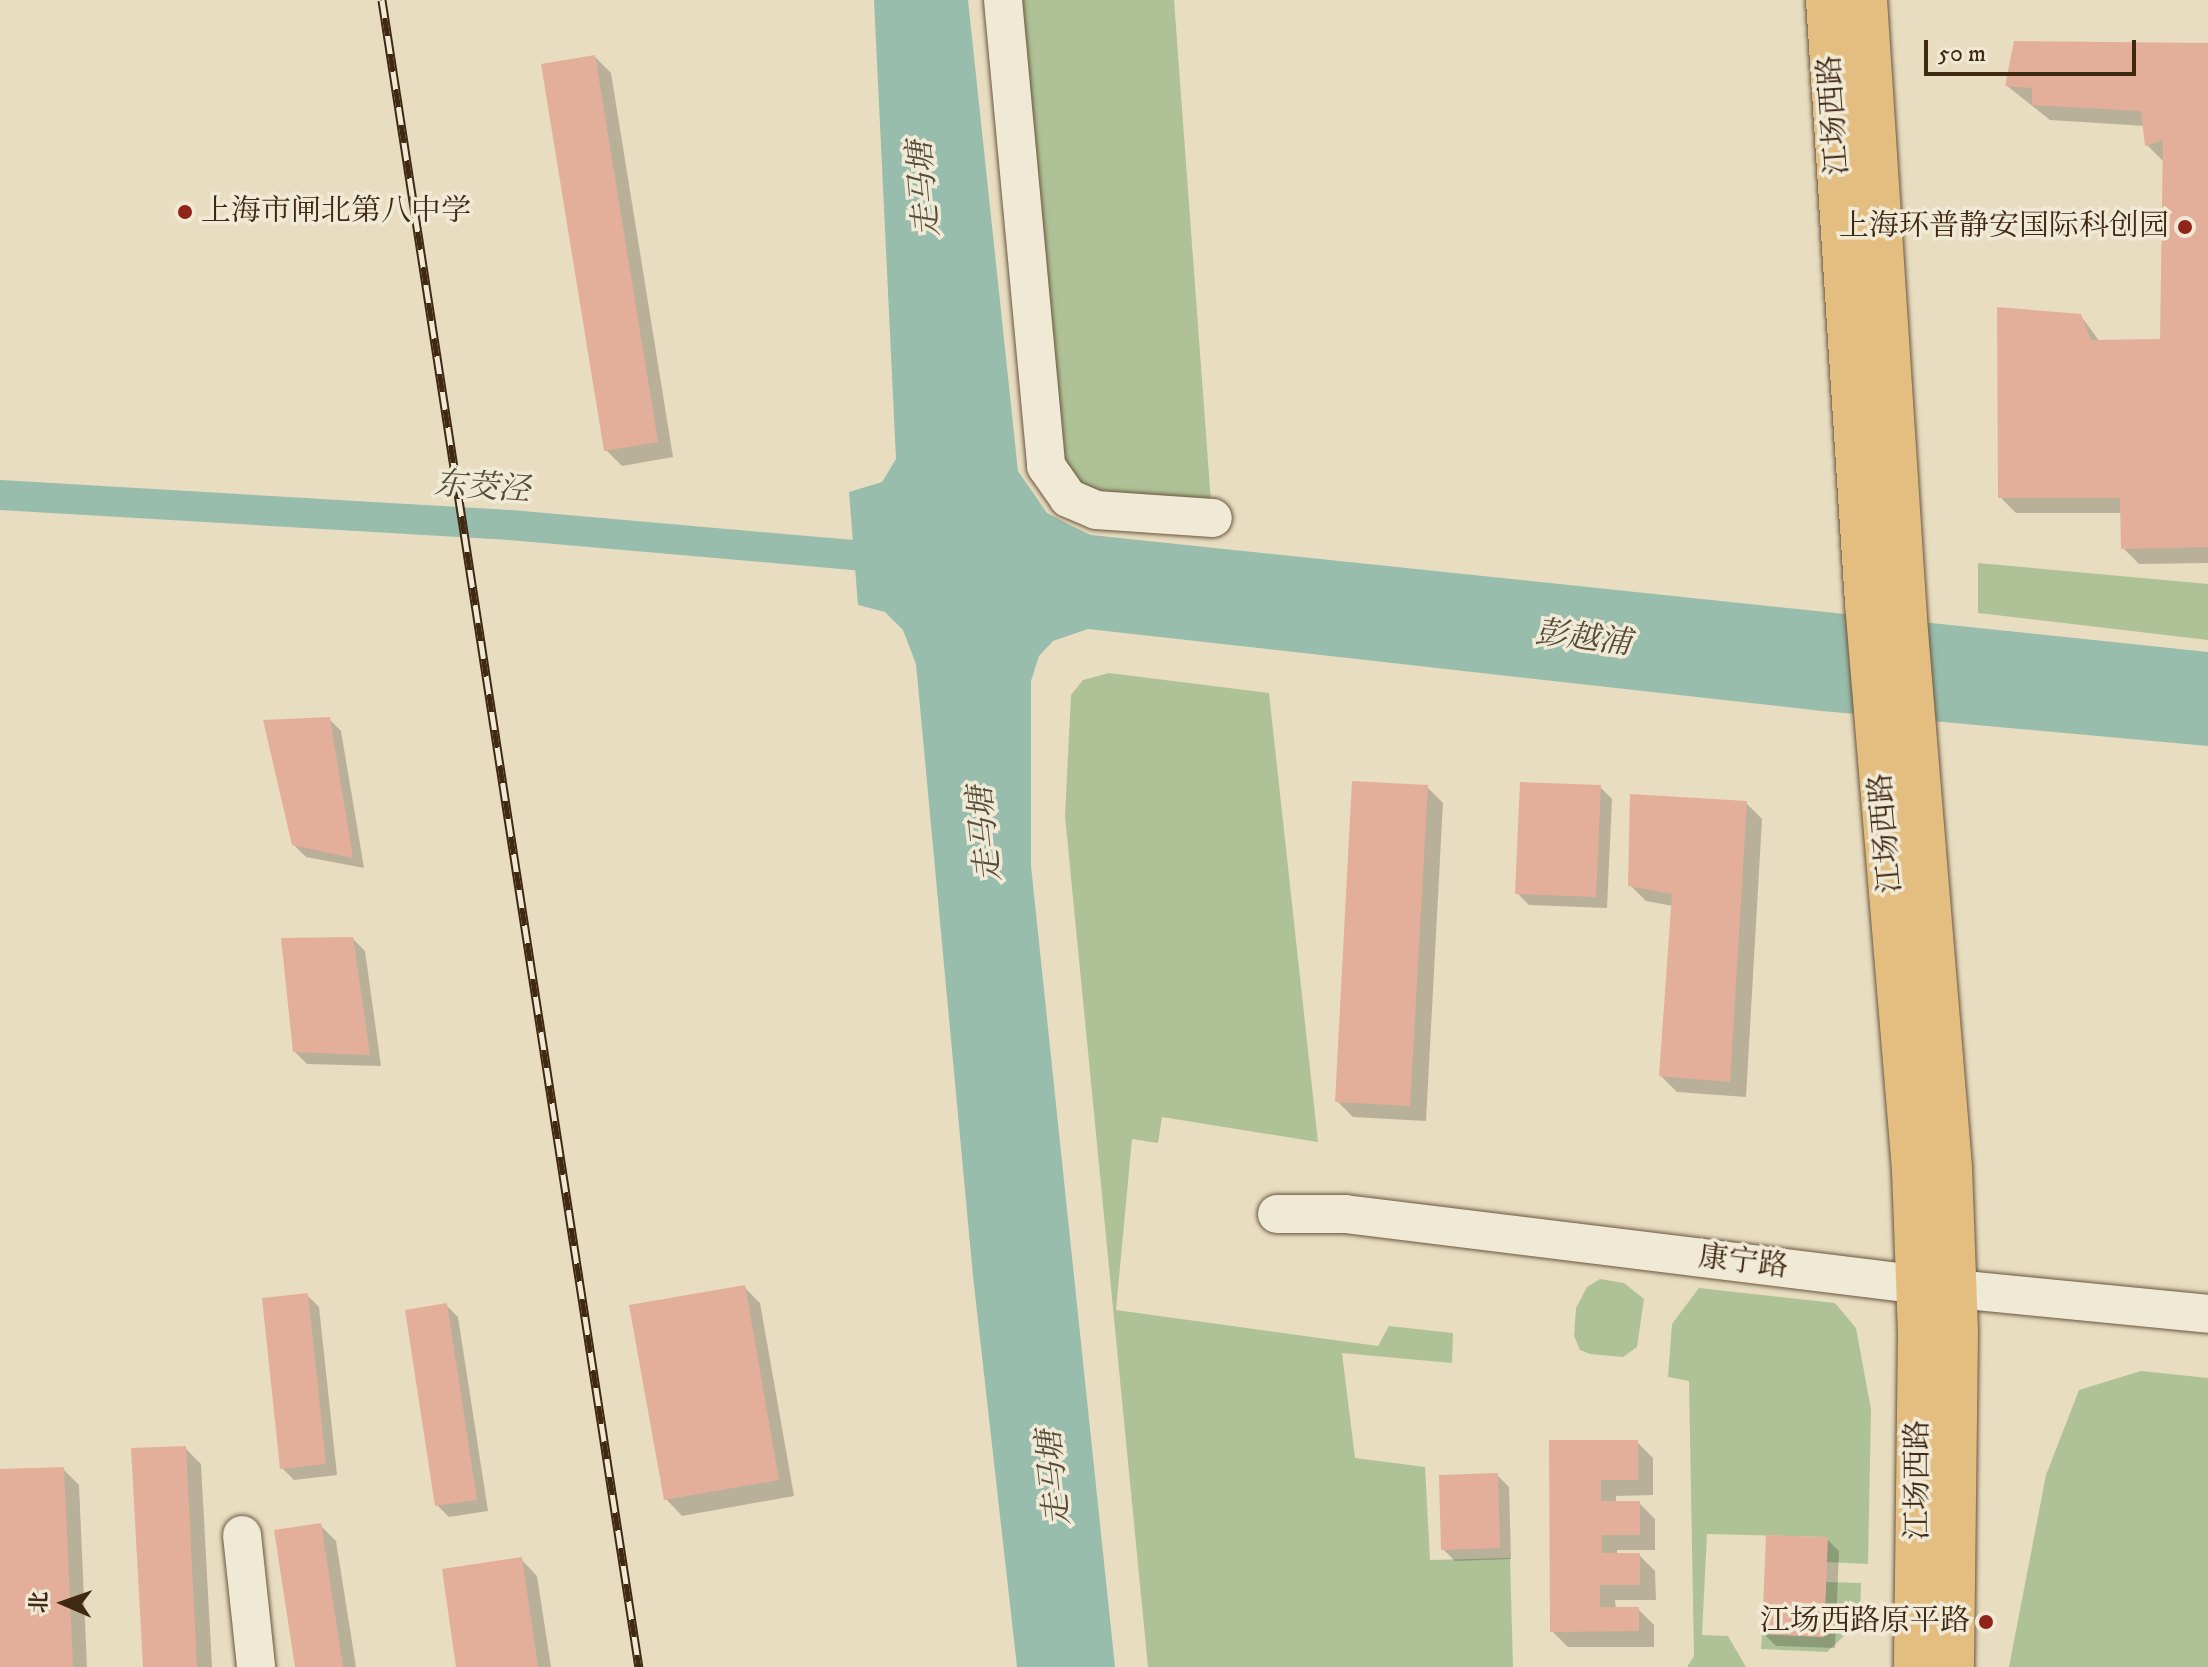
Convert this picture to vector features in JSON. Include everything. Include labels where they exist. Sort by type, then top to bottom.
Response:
[{"type":"main road","name":"江场西路","points":[[1828,0],[1900,782],[1937,1287],[1952,1667]]},
{"type":"main road","name":"江场西路","points":[[1865,0],[1886,611]]},
{"type":"main road","name":"江场西路","points":[[1916,1667],[1937,1287]]},
{"type":"street","points":[[1003,0],[1046,466],[1068,498],[1096,510],[1213,518]]},
{"type":"street","name":"康宁路","points":[[1277,1214],[1345,1214],[1937,1287],[2208,1314]]},
{"type":"street","points":[[242,1535],[256,1667]]},
{"type":"shaded area","points":[[1020,0],[1174,0],[1211,502],[1092,496],[1066,469]]},
{"type":"shaded area","points":[[1978,563],[2208,584],[2208,640],[1978,613]]},
{"type":"shaded area","points":[[1109,673],[1269,693],[1318,1142],[1162,1117],[1158,1143],[1132,1139],[1116,1310],[1378,1346],[1389,1326],[1453,1333],[1452,1363],[1342,1353],[1355,1458],[1425,1467],[1430,1560],[1510,1558],[1513,1667],[1148,1667],[1065,816],[1071,695],[1083,680]]},
{"type":"shaded area","points":[[1600,1279],[1624,1283],[1644,1299],[1637,1347],[1623,1357],[1580,1350],[1574,1336],[1576,1308],[1587,1287]]},
{"type":"shaded area","points":[[1699,1288],[1835,1303],[1856,1328],[1871,1409],[1868,1564],[1826,1562],[1827,1537],[1707,1534],[1702,1635],[1728,1636],[1746,1667],[1687,1667],[1694,1656],[1689,1381],[1668,1377],[1672,1324]]},
{"type":"shaded area","points":[[2141,1371],[2208,1378],[2208,1667],[2009,1667],[2046,1475],[2079,1390]]},
{"type":"shaded area","points":[[1826,1582],[1861,1583],[1860,1621],[1827,1652],[1761,1649],[1762,1634],[1823,1637]]},
{"type":"water","points":[[874,0],[968,0],[1018,471],[1047,513],[1074,527],[1091,535],[2208,652],[2208,746],[1822,711],[1088,629],[1053,641],[1039,656],[1031,681],[1031,866],[1115,1667],[1017,1667],[973,1276],[916,664],[903,630],[885,612],[858,605],[849,492],[882,482],[896,459]]},
{"type":"building","name":"上海环普静安国际科创园","points":[[2014,41],[2208,43],[2208,547],[2121,549],[2120,498],[1998,498],[1997,307],[2081,314],[2091,340],[2160,339],[2163,140],[2145,146],[2141,111],[2032,105],[2032,88],[2005,86]]},
{"type":"building","points":[[595,55],[658,442],[604,451],[541,64]]},
{"type":"building","points":[[330,717],[353,858],[292,845],[263,720]]},
{"type":"building","points":[[1352,781],[1428,785],[1410,1106],[1335,1102]]},
{"type":"building","points":[[1520,782],[1601,785],[1596,897],[1515,894]]},
{"type":"building","points":[[1630,794],[1747,801],[1730,1082],[1659,1076],[1672,894],[1628,886]]},
{"type":"building","points":[[353,937],[370,1055],[293,1052],[281,938]]},
{"type":"building","points":[[745,1285],[779,1480],[664,1500],[629,1305]]},
{"type":"building","points":[[308,1293],[326,1464],[280,1469],[262,1298]]},
{"type":"building","points":[[447,1303],[477,1500],[435,1506],[405,1310]]},
{"type":"building","points":[[1549,1440],[1638,1440],[1638,1480],[1601,1480],[1601,1501],[1640,1501],[1640,1535],[1602,1535],[1602,1553],[1640,1553],[1640,1585],[1600,1585],[1600,1607],[1639,1607],[1639,1631],[1550,1632]]},
{"type":"building","points":[[186,1446],[197,1667],[143,1667],[131,1448]]},
{"type":"building","points":[[64,1467],[73,1667],[0,1667],[0,1469]]},
{"type":"building","points":[[1498,1473],[1500,1548],[1441,1550],[1439,1475]]},
{"type":"building","points":[[321,1523],[343,1667],[295,1667],[274,1530]]},
{"type":"building","points":[[1766,1535],[1828,1537],[1824,1637],[1762,1634]]},
{"type":"building","points":[[522,1557],[538,1667],[456,1667],[442,1569]]},
{"type":"waterway","name":"东茭泾","points":[[0,495],[510,525],[896,559]]},
{"type":"railway","points":[[382,0],[639,1667]]},
{"type":"place","name":"上海市闸北第八中学","points":[[185,212]]},
{"type":"place","name":"上海环普静安国际科创园","points":[[2185,227]]},
{"type":"place","name":"江场西路原平路","points":[[1986,1622]]},
{"type":"water label","name":"走马塘","points":[[925,189]]},
{"type":"water label","name":"彭越浦","points":[[1583,639]]},
{"type":"water label","name":"走马塘","points":[[986,834]]},
{"type":"water label","name":"走马塘","points":[[1055,1478]]}]
